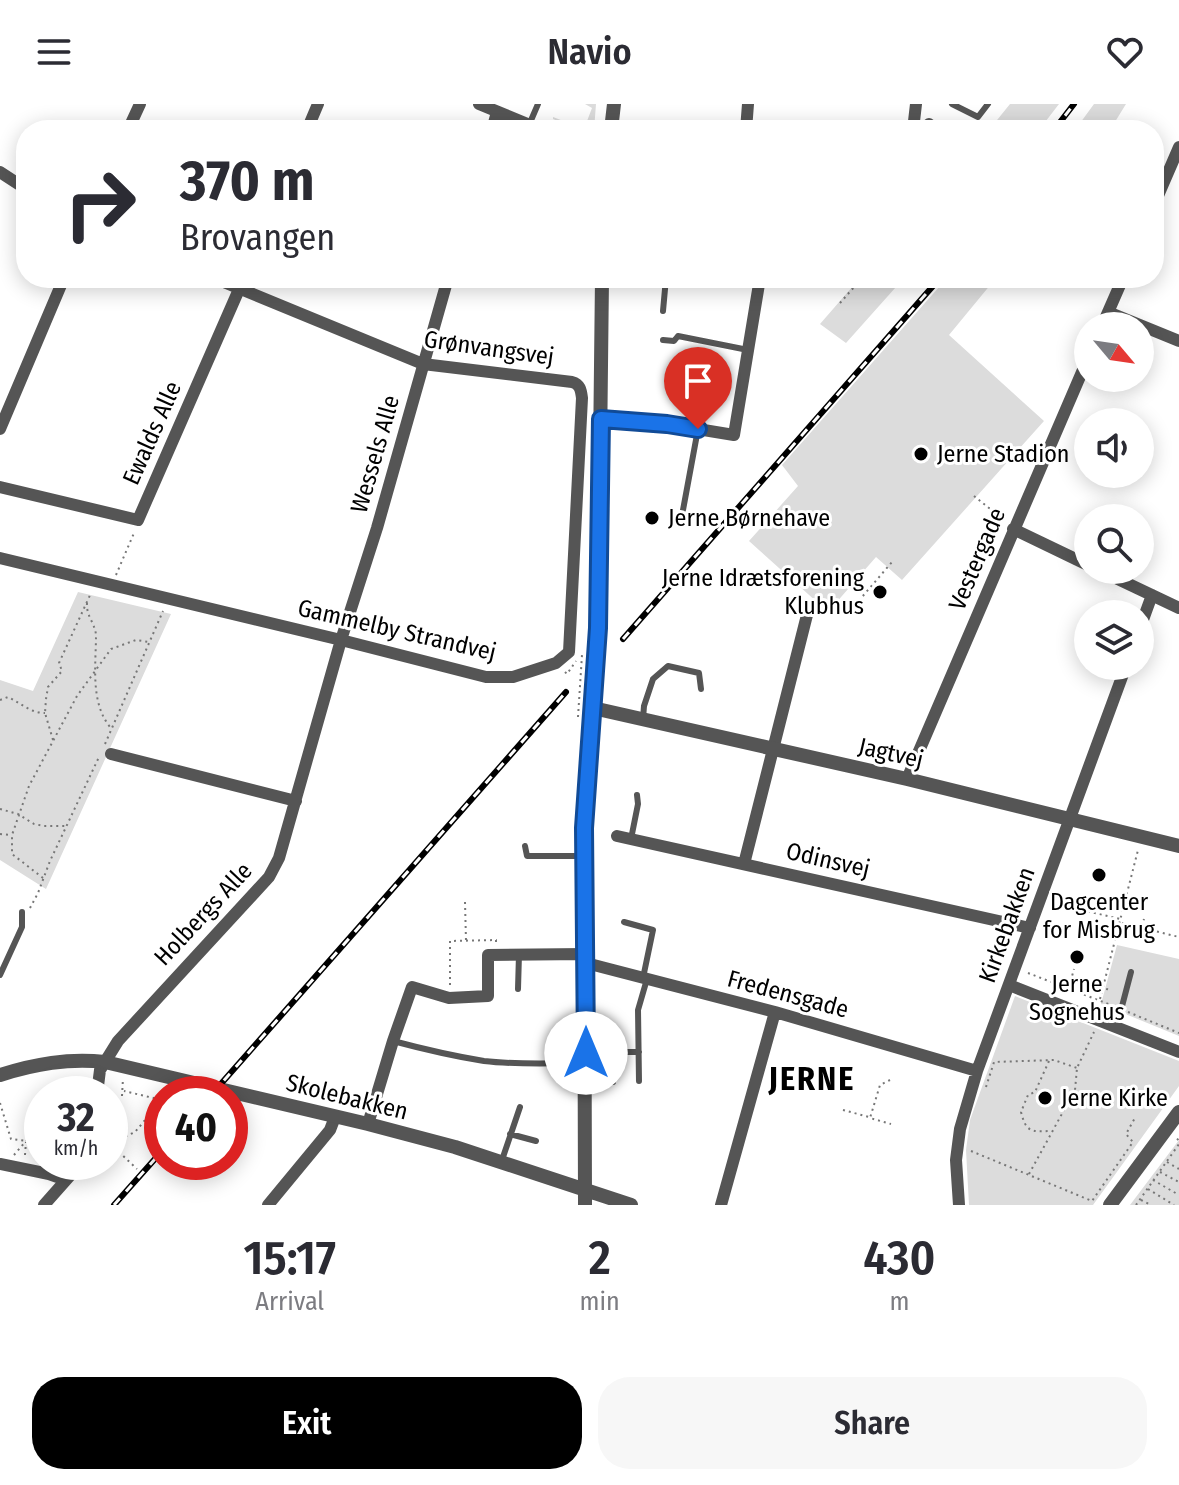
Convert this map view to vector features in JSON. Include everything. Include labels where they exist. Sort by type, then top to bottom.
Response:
[{"type":"street","points":[[479,104],[517,120]]},
{"type":"street","points":[[495,120],[497,112]]},
{"type":"street","points":[[1164,182],[1179,147]]},
{"type":"street","points":[[0,429],[60,288]]},
{"type":"street","name":"Ewalds Alle","points":[[0,487],[138,520],[239,288]]},
{"type":"street","name":"Grønvangsvej","points":[[252,288],[423,364],[572,382],[580,387]]},
{"type":"street","name":"Wessels Alle","points":[[341,640],[377,528],[445,288]]},
{"type":"street","points":[[585,1198],[586,788],[598,628],[602,288]]},
{"type":"street","points":[[601,419],[667,424],[734,435],[758,288]]},
{"type":"street","points":[[1108,312],[1119,288]]},
{"type":"street","points":[[1154,331],[1179,341]]},
{"type":"street","name":"Gammelby Strandvej","points":[[0,558],[486,677],[513,677],[556,663],[569,652],[582,398],[580,387]]},
{"type":"street","name":"Vestergade","points":[[907,779],[1074,390]]},
{"type":"street","points":[[1015,525],[1074,557]]},
{"type":"street","points":[[1129,584],[1179,608]]},
{"type":"street","points":[[1150,600],[1152,595]]},
{"type":"street","points":[[744,864],[807,615]]},
{"type":"street","name":"Holbergs Alle","points":[[105,1062],[118,1041],[147,1007],[269,877],[279,858],[341,640]]},
{"type":"street","name":"Kirkebakken","points":[[959,1205],[956,1160],[960,1129],[977,1071],[1121,680]]},
{"type":"street","name":"Jagtvej","points":[[593,708],[907,779],[1179,846]]},
{"type":"street","points":[[111,754],[296,801]]},
{"type":"street","name":"Odinsvej","points":[[617,836],[1030,928]]},
{"type":"street","points":[[368,1124],[412,987],[449,998],[488,996],[488,955],[496,955]]},
{"type":"street","name":"Fredensgade","points":[[496,955],[586,958],[645,978],[977,1071]]},
{"type":"street","points":[[1009,985],[1179,1052]]},
{"type":"street","points":[[721,1205],[775,1012]]},
{"type":"street","name":"Skolebakken","points":[[0,1075],[32,1065],[72,1060],[105,1062],[455,1147],[585,1198],[631,1205]]},
{"type":"street","points":[[99,1076],[105,1062]]},
{"type":"street","points":[[1110,1205],[1179,1112]]},
{"type":"street","points":[[268,1205],[330,1130],[335,1117]]},
{"type":"street","points":[[2,1164],[23,1169]]},
{"type":"street","points":[[44,1205],[66,1180]]},
{"type":"lane","points":[[952,104],[978,117],[988,104]]},
{"type":"lane","points":[[663,311],[665,288]]},
{"type":"lane","points":[[663,340],[674,341],[678,336],[748,350]]},
{"type":"lane","points":[[683,510],[698,429]]},
{"type":"lane","points":[[643,719],[653,679],[668,666],[699,673],[701,689]]},
{"type":"lane","points":[[631,839],[637,795]]},
{"type":"lane","points":[[525,846],[527,856],[585,856]]},
{"type":"lane","points":[[0,975],[22,927],[22,912]]},
{"type":"lane","points":[[624,922],[653,930],[638,1010],[639,1081]]},
{"type":"lane","points":[[518,989],[519,954]]},
{"type":"lane","points":[[1114,1026],[1131,972]]},
{"type":"lane","points":[[393,1041],[445,1054],[522,1063],[586,1058],[613,1052],[639,1052]]},
{"type":"lane","points":[[613,1052],[613,1082]]},
{"type":"lane","points":[[501,1163],[520,1107]]},
{"type":"lane","points":[[510,1134],[536,1141]]},
{"type":"path","points":[[840,303],[853,288]]},
{"type":"path","points":[[974,496],[1015,525]]},
{"type":"path","points":[[111,585],[138,520]]},
{"type":"path","points":[[807,615],[856,609],[856,604],[892,562]]},
{"type":"path","points":[[53,740],[45,713],[48,687],[62,671],[59,663],[97,581]]},
{"type":"path","points":[[22,912],[29,910],[44,879],[168,599]]},
{"type":"path","points":[[87,602],[96,635],[96,693],[103,718],[112,728]]},
{"type":"path","points":[[44,879],[12,854],[12,835],[29,786],[77,696],[111,649],[136,640],[150,642]]},
{"type":"path","points":[[0,700],[8,697],[29,711],[45,713]]},
{"type":"path","points":[[0,809],[18,814],[34,824],[66,826]]},
{"type":"path","points":[[0,834],[12,835]]},
{"type":"path","points":[[1100,1001],[1141,837]]},
{"type":"path","points":[[1040,900],[1179,937]]},
{"type":"path","points":[[465,902],[466,941]]},
{"type":"path","points":[[1142,928],[1144,919]]},
{"type":"path","points":[[1163,939],[1165,933]]},
{"type":"path","points":[[449,998],[450,941],[496,940],[496,955]]},
{"type":"path","points":[[1015,968],[1179,1033]]},
{"type":"path","points":[[1069,989],[1074,969]]},
{"type":"path","points":[[1071,981],[1111,990]]},
{"type":"path","points":[[1029,1174],[1075,1090],[1077,1068],[1100,1020]]},
{"type":"path","points":[[1049,1060],[1035,1092],[1024,1100],[1021,1112],[1027,1128],[1035,1132],[1052,1131]]},
{"type":"path","points":[[986,1086],[994,1062],[1054,1060],[1077,1068]]},
{"type":"path","points":[[870,1118],[880,1085],[890,1080]]},
{"type":"path","points":[[128,1091],[162,1100],[135,1132],[128,1135]]},
{"type":"path","points":[[0,1103],[11,1139],[24,1141]]},
{"type":"path","points":[[843,1110],[891,1124]]},
{"type":"path","points":[[970,1148],[1092,1201],[1133,1142],[1126,1134],[1136,1116]]},
{"type":"path","points":[[1136,1205],[1178,1141]]},
{"type":"path","points":[[2,1164],[24,1143]]},
{"type":"path","points":[[1173,1152],[1179,1156]]},
{"type":"path","points":[[23,1169],[24,1160]]},
{"type":"path","points":[[128,1161],[137,1169]]},
{"type":"path","points":[[1167,1162],[1179,1169]]},
{"type":"path","points":[[1160,1172],[1179,1182]]},
{"type":"path","points":[[1153,1180],[1179,1195]]},
{"type":"path","points":[[1147,1189],[1174,1205]]},
{"type":"path","points":[[1140,1199],[1151,1205]]},
{"type":"shaded area","points":[[585,104],[596,104],[595,120],[587,120],[592,108]]},
{"type":"shaded area","points":[[1010,104],[1059,104],[1047,120],[997,120]]},
{"type":"shaded area","points":[[1094,104],[1126,104],[1116,120],[1082,120]]},
{"type":"shaded area","points":[[851,288],[895,288],[846,343],[820,324]]},
{"type":"shaded area","name":"Jerne Stadion","points":[[938,288],[988,288],[949,335],[1044,421],[902,580],[876,557],[828,612],[749,541],[798,486],[782,465]]},
{"type":"shaded area","points":[[78,592],[171,614],[46,889],[0,860],[0,680],[33,691]]},
{"type":"shaded area","points":[[1117,945],[1179,959],[1179,1036],[1101,1004]]},
{"type":"shaded area","points":[[1015,996],[1179,1061],[1179,1086],[1093,1205],[969,1205],[966,1150],[970,1120]]},
{"type":"shaded area","points":[[1179,1140],[1179,1205],[1130,1205]]},
{"type":"railway","points":[[1062,120],[1074,104]]},
{"type":"railway","points":[[623,639],[931,288]]},
{"type":"railway","points":[[228,1076],[566,692]]},
{"type":"railway","points":[[114,1205],[144,1171]]},
{"type":"place","name":"Jerne Stadion","points":[[921,454]]},
{"type":"place","name":"Jerne Børnehave","points":[[652,518]]},
{"type":"place","name":"Jerne Idrætsforening Klubhus","points":[[880,592]]},
{"type":"place","name":"Dagcenter for Misbrug","points":[[1099,875]]},
{"type":"place","name":"Jerne Sognehus","points":[[1077,957]]},
{"type":"place","name":"Jerne Kirke","points":[[1045,1098]]},
{"type":"district","name":"JERNE","points":[[812,1079]]},
{"type":"route","points":[[586,1053],[584,828],[598,628],[601,419],[698,429]]}]
